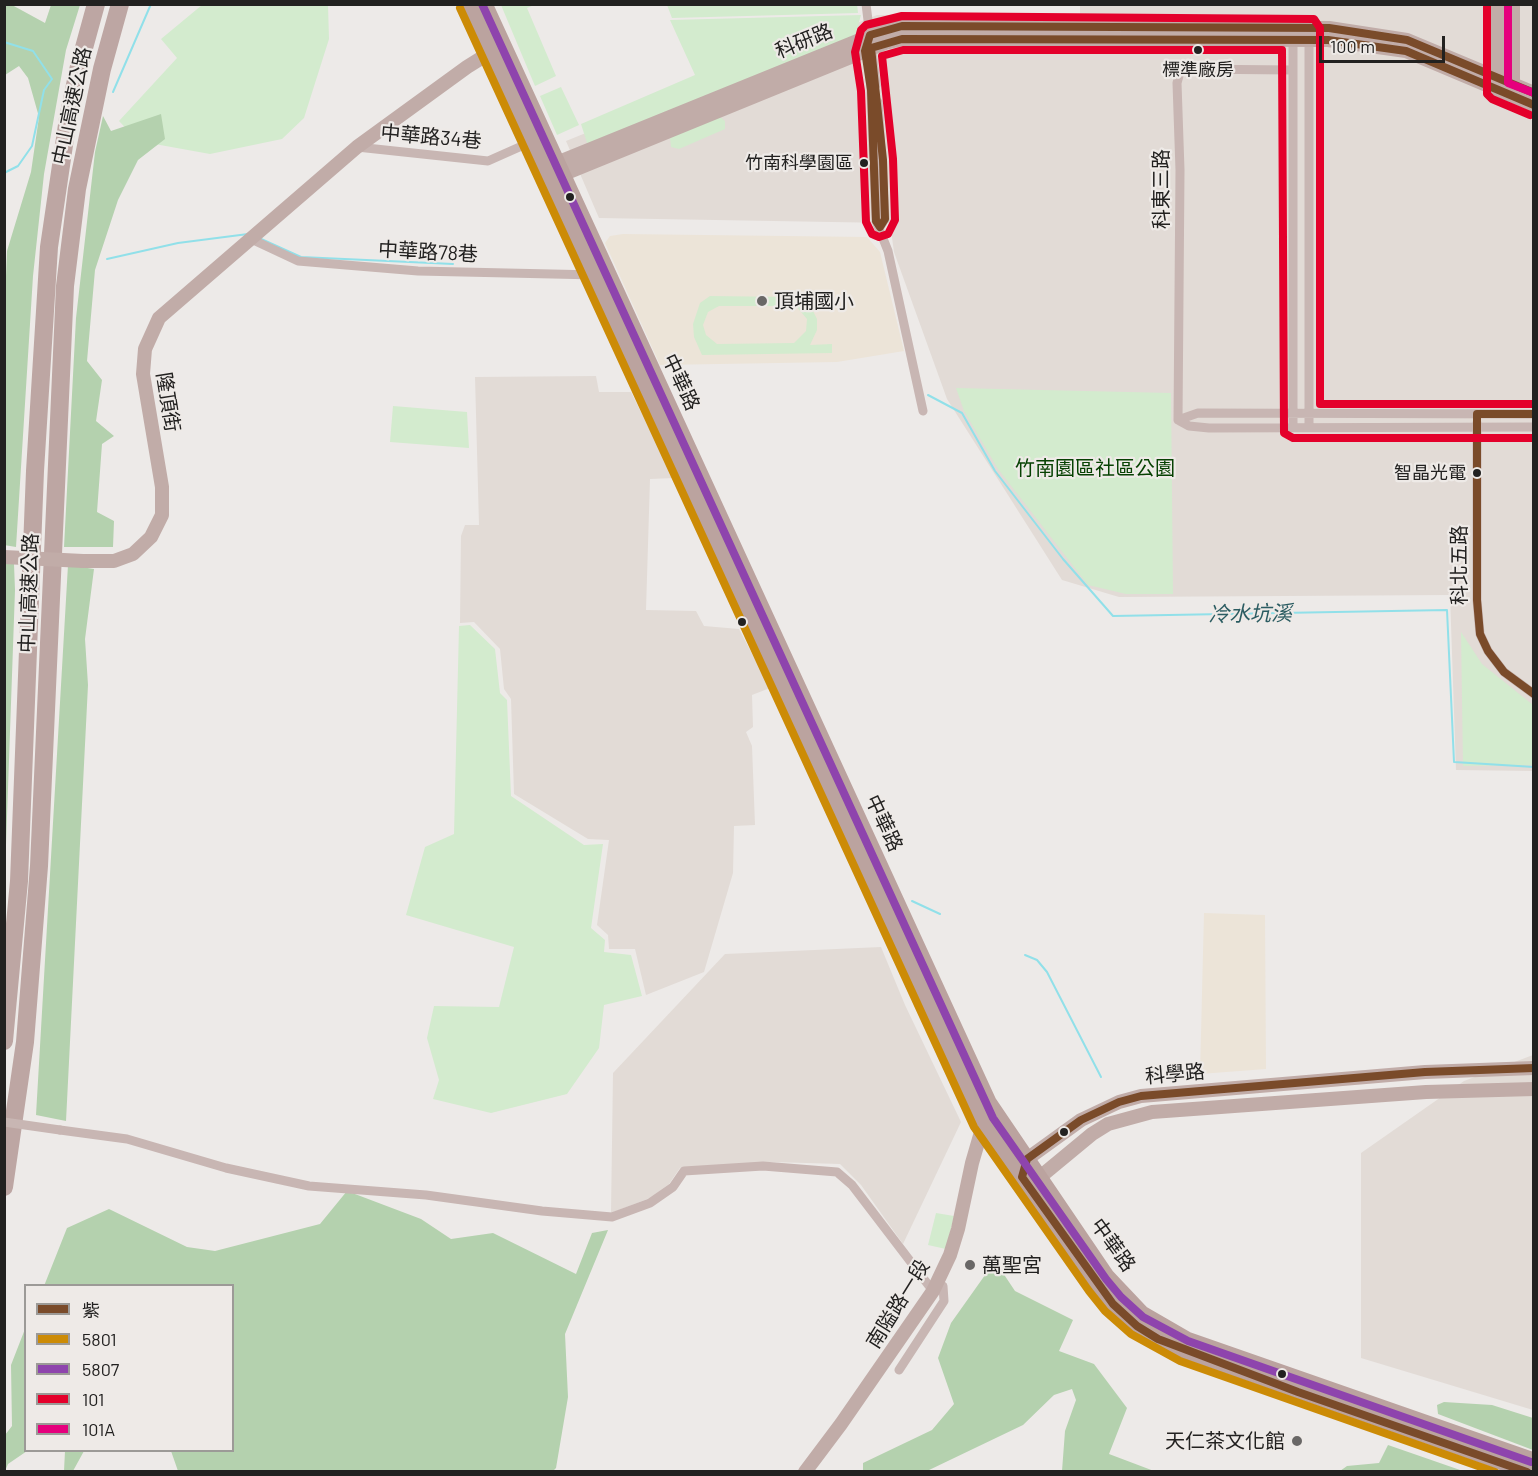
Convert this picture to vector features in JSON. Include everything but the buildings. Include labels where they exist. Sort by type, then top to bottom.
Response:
[{"type":"highway","name":"中山高速公路","points":[[4,1041],[19,881],[35,471],[49,247],[68,118],[96,4]]},
{"type":"highway","name":"中山高速公路","points":[[4,1187],[25,1042],[39,866],[65,286],[77,189],[102,69],[120,4]]},
{"type":"main road","name":"中華路","points":[[470,4],[497,48],[561,168],[601,273]]},
{"type":"main road","name":"中華路","points":[[485,4],[497,48],[533,141],[601,273],[923,974],[984,1123],[1113,1304],[1137,1326],[1184,1351],[1381,1414],[1470,1438],[1533,1460]]},
{"type":"main road","name":"中華路","points":[[923,974],[989,1102],[1107,1276],[1131,1303],[1161,1327],[1381,1414],[1453,1446],[1528,1472]]},
{"type":"street","points":[[866,4],[876,221],[880,227],[923,411]]},
{"type":"street","points":[[1497,84],[1498,4]]},
{"type":"street","points":[[1512,4],[1513,90]]},
{"type":"street","name":"科研路","points":[[561,168],[869,45],[902,39],[1309,34],[1329,28],[1407,40],[1497,84],[1513,90],[1533,93]]},
{"type":"street","points":[[1293,34],[1293,427]]},
{"type":"street","points":[[1309,34],[1309,427]]},
{"type":"street","name":"隆頂街","points":[[4,557],[100,563],[123,559],[144,546],[158,528],[162,515],[163,494],[144,386],[143,362],[148,338],[159,318],[357,147],[497,48]]},
{"type":"street","name":"科東三路","points":[[1178,420],[1180,170],[1177,83],[1180,72],[1184,69],[1293,70]]},
{"type":"street","name":"科研路","points":[[1513,90],[1533,105]]},
{"type":"street","name":"中華路34巷","points":[[357,147],[488,161],[533,141]]},
{"type":"street","name":"中華路78巷","points":[[255,235],[298,261],[418,270],[601,273]]},
{"type":"street","points":[[1178,420],[1198,413],[1533,414]]},
{"type":"street","name":"科北五路","points":[[1477,414],[1477,600],[1480,634],[1488,651],[1504,672],[1533,694]]},
{"type":"street","points":[[1178,420],[1199,427],[1533,427]]},
{"type":"street","name":"科學路","points":[[1027,1160],[1098,1110],[1141,1096],[1425,1072],[1533,1068]]},
{"type":"street","name":"科學路","points":[[1040,1177],[1092,1134],[1108,1124],[1152,1112],[1426,1092],[1533,1089]]},
{"type":"street","name":"南隘路一段","points":[[805,1472],[841,1424],[935,1287],[950,1255],[958,1229],[972,1163],[989,1102]]},
{"type":"street","points":[[4,1122],[127,1139],[226,1168],[309,1186],[426,1195],[542,1211],[612,1217],[650,1203],[673,1186],[684,1171],[763,1166],[837,1172],[852,1185],[935,1287],[943,1286],[944,1301],[899,1370]]},
{"type":"street","points":[[1027,1160],[1022,1177],[1040,1177]]},
{"type":"shaded area","points":[[1080,4],[1533,5],[1533,771],[1456,770],[1450,595],[1119,597],[1062,580],[947,399],[894,252],[890,223],[599,218],[566,141],[877,15],[1080,14]]},
{"type":"shaded area","name":"頂埔國小","points":[[623,234],[867,237],[880,252],[904,351],[837,362],[660,365],[605,243],[610,236]]},
{"type":"shaded area","points":[[596,376],[599,392],[631,392],[674,478],[650,479],[646,610],[696,611],[704,626],[739,629],[770,688],[752,695],[753,727],[746,732],[752,746],[755,825],[734,826],[733,873],[704,972],[646,995],[635,949],[609,949],[608,935],[597,925],[609,840],[588,839],[514,794],[511,699],[504,689],[500,649],[474,622],[460,623],[461,536],[465,525],[479,525],[475,377]]},
{"type":"shaded area","points":[[1204,913],[1265,915],[1266,1069],[1200,1074]]},
{"type":"shaded area","points":[[881,947],[905,1005],[961,1122],[903,1244],[861,1185],[840,1164],[772,1162],[680,1168],[669,1184],[650,1198],[611,1213],[613,1073],[725,954]]},
{"type":"shaded area","points":[[1533,1055],[1533,1410],[1361,1358],[1361,1153],[1464,1081]]},
{"type":"green space","points":[[5,4],[12,5],[45,23],[51,5],[80,5],[66,50],[44,174],[33,276],[16,547],[4,545],[4,326],[7,251],[31,172],[39,117],[28,78],[19,66],[5,75]]},
{"type":"green space","points":[[857,4],[858,13],[672,18],[667,5]]},
{"type":"green space","points":[[202,5],[328,5],[329,39],[304,118],[282,139],[210,154],[138,141],[119,121],[177,58],[161,39]]},
{"type":"green space","points":[[501,5],[534,5],[527,8],[556,76],[535,86]]},
{"type":"green space","points":[[861,15],[855,36],[588,146],[581,124],[695,75],[670,20]]},
{"type":"green space","points":[[561,87],[579,125],[557,135],[540,96]]},
{"type":"green space","points":[[161,114],[165,139],[138,160],[118,200],[95,270],[87,361],[102,380],[96,421],[114,436],[102,444],[97,512],[114,521],[113,547],[64,547],[76,318],[95,152],[103,116],[111,131]]},
{"type":"green space","points":[[720,117],[725,121],[725,129],[679,149],[671,147],[670,137]]},
{"type":"green space","points":[[710,296],[791,297],[802,300],[812,309],[817,319],[817,330],[810,345],[832,344],[832,353],[702,355],[694,337],[693,324],[700,303]],"holes":[[[719,306],[796,306],[807,319],[806,331],[794,343],[717,344],[706,335],[703,325],[708,312]]]},
{"type":"green space","name":"竹南園區社區公園","points":[[956,388],[1171,393],[1173,594],[1126,594],[1088,585],[998,469],[964,411]]},
{"type":"green space","points":[[393,406],[467,412],[469,448],[390,442]]},
{"type":"green space","points":[[5,564],[14,564],[15,590],[5,873]]},
{"type":"green space","points":[[68,565],[94,569],[85,639],[88,685],[66,1121],[36,1115]]},
{"type":"green space","points":[[470,625],[495,649],[500,693],[507,700],[511,796],[584,845],[603,844],[591,928],[605,940],[604,952],[631,955],[642,996],[604,1005],[599,1048],[567,1094],[491,1113],[433,1099],[439,1080],[427,1038],[434,1006],[499,1007],[514,947],[406,915],[425,847],[454,834],[459,626]]},
{"type":"green space","points":[[1461,632],[1482,664],[1533,705],[1533,765],[1463,766]]},
{"type":"green space","points":[[347,1191],[421,1219],[451,1239],[493,1233],[576,1274],[592,1233],[608,1230],[565,1334],[568,1397],[556,1468],[553,1471],[178,1471],[171,1452],[234,1452],[234,1284],[45,1284],[67,1228],[109,1209],[187,1247],[215,1251],[320,1224]]},
{"type":"green space","points":[[936,1213],[954,1216],[946,1249],[928,1245]]},
{"type":"green space","points":[[995,1261],[1015,1291],[1073,1320],[1059,1351],[1094,1364],[1127,1408],[1109,1454],[1154,1471],[1062,1471],[1065,1431],[1076,1400],[1072,1389],[1054,1395],[1023,1425],[927,1471],[863,1471],[863,1463],[932,1430],[954,1404],[938,1358],[951,1323]]},
{"type":"green space","points":[[24,1332],[26,1452],[8,1464],[5,1471],[5,1435],[12,1426],[11,1365]]},
{"type":"green space","points":[[1444,1402],[1492,1405],[1533,1418],[1533,1450],[1438,1414],[1437,1405]]},
{"type":"green space","points":[[1388,1445],[1463,1471],[1340,1471],[1347,1466],[1379,1463]]},
{"type":"green space","points":[[65,1452],[83,1452],[73,1471],[64,1471]]},
{"type":"waterway","points":[[113,92],[151,4]]},
{"type":"waterway","points":[[4,42],[33,51],[52,79],[44,90],[32,146],[18,166],[4,173]]},
{"type":"waterway","points":[[107,259],[178,243],[248,234]]},
{"type":"waterway","points":[[259,238],[301,257],[453,264]]},
{"type":"waterway","name":"冷水坑溪","points":[[928,395],[962,413],[995,471],[1063,559],[1113,616],[1447,610],[1454,762],[1534,767]]},
{"type":"waterway","points":[[912,901],[940,914]]},
{"type":"waterway","points":[[1025,955],[1037,960],[1047,972],[1101,1077]]},
{"type":"transit line","name":"5807","points":[[482,4],[993,1118],[1106,1279],[1121,1297],[1143,1317],[1188,1341],[1531,1462]]},
{"type":"transit line","name":"101","points":[[1487,4],[1487,94],[1492,99],[1530,115]]},
{"type":"transit line","name":"101A","points":[[1508,4],[1508,83],[1534,93]]},
{"type":"transit line","name":"5801","points":[[460,8],[974,1127],[1089,1291],[1105,1311],[1131,1334],[1180,1361],[1495,1472]]},
{"type":"transit line","name":"101","points":[[1534,404],[1320,404],[1320,28],[1314,19],[902,16],[866,25],[861,30],[855,52],[861,91],[866,222],[872,234],[879,237],[888,234],[895,220],[893,159],[882,56],[903,50],[1282,50],[1284,433],[1293,438],[1534,438]]},
{"type":"transit line","name":"紫","points":[[1534,93],[1407,40],[1329,28],[902,26],[870,35],[865,51],[871,90],[876,221],[880,227],[885,219],[883,160],[871,48],[902,39],[1328,40],[1406,51],[1534,105]]},
{"type":"transit line","name":"紫","points":[[1534,414],[1477,414],[1477,600],[1480,634],[1488,651],[1504,672],[1534,694]]},
{"type":"transit line","name":"紫","points":[[1527,1472],[1298,1392],[1158,1339],[1137,1326],[1113,1304],[1022,1177],[1027,1159],[1081,1120],[1119,1102],[1141,1096],[1425,1072],[1534,1068]]},
{"type":"place","name":"標準廠房","points":[[1198,50]]},
{"type":"place","name":"竹南科學園區","points":[[864,163]]},
{"type":"place","name":"頂埔國小","points":[[762,301]]},
{"type":"place","name":"智晶光電","points":[[1477,473]]},
{"type":"place","name":"萬聖宮","points":[[970,1265]]},
{"type":"place","name":"天仁茶文化館","points":[[1297,1441]]}]
